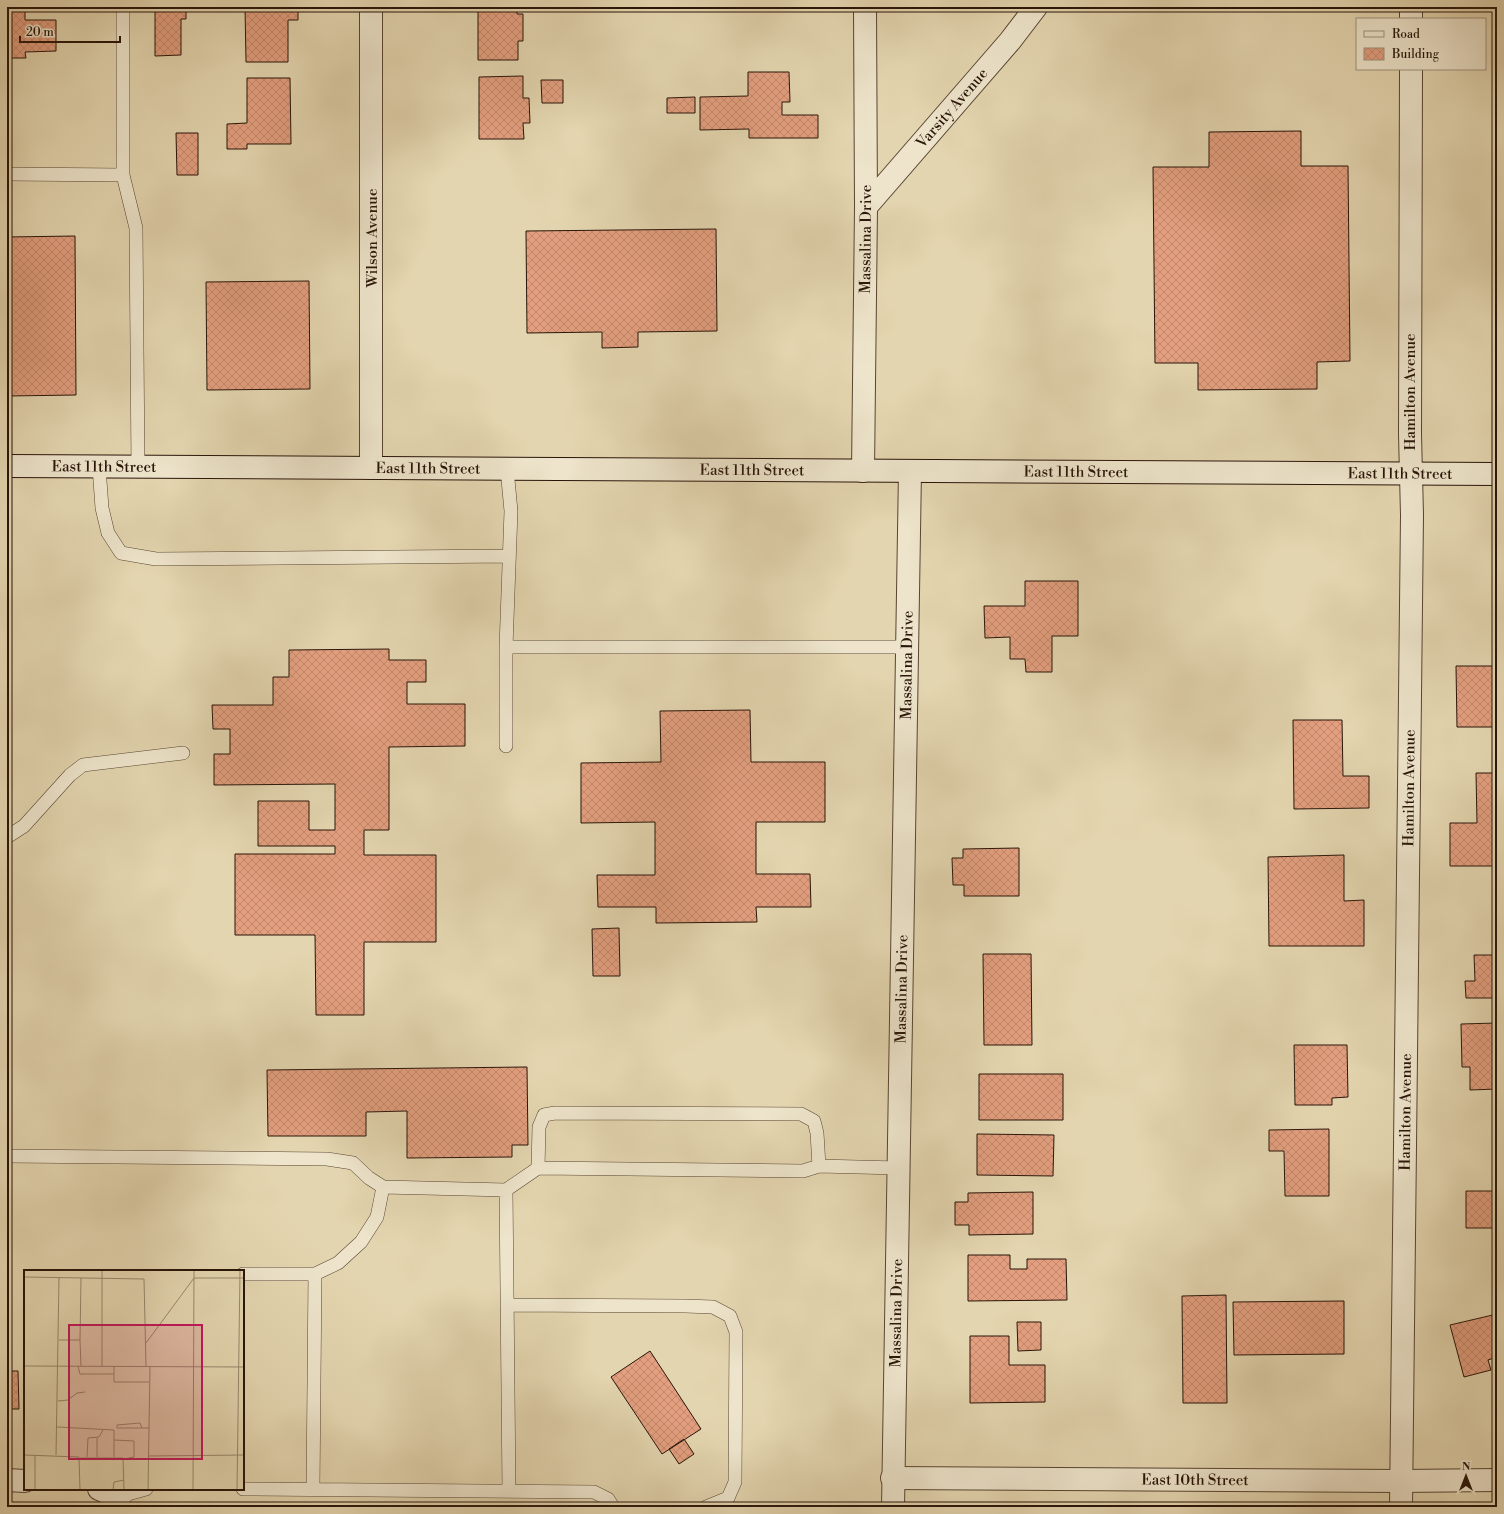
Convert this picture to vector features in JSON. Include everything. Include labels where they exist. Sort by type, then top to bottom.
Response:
[{"type":"street","name":"Wilson Avenue","points":[[371,7],[371,468]]},
{"type":"street","name":"Massalina Drive","points":[[863,471],[866,207],[865,7]]},
{"type":"street","name":"Varsity Avenue","points":[[866,207],[1010,41],[1036,7]]},
{"type":"street","points":[[1411,7],[1411,18]]},
{"type":"street","name":"Hamilton Avenue","points":[[1402,1507],[1411,531],[1411,70]]},
{"type":"street","name":"East 11th Street","points":[[7,466],[1497,474]]},
{"type":"street","name":"Massalina Drive","points":[[893,1507],[892,1478],[910,472]]},
{"type":"street","name":"East 10th Street","points":[[892,1478],[1402,1481],[1497,1480]]},
{"type":"street","points":[[7,1480],[24,1480]]},
{"type":"lane","points":[[123,7],[123,175],[136,228],[138,467]]},
{"type":"lane","points":[[7,174],[123,175]]},
{"type":"lane","points":[[100,466],[102,508],[108,533],[121,553],[156,559],[509,556]]},
{"type":"lane","points":[[506,746],[506,647],[511,511],[507,469]]},
{"type":"lane","points":[[506,647],[906,647]]},
{"type":"lane","points":[[7,837],[24,826],[70,775],[83,765],[183,753]]},
{"type":"lane","points":[[538,1168],[539,1127],[544,1115],[555,1112],[801,1114],[814,1121],[817,1133],[818,1166]]},
{"type":"lane","points":[[7,1156],[327,1159],[353,1163],[369,1178],[383,1187],[506,1190],[538,1168],[803,1171],[818,1166],[898,1168]]},
{"type":"lane","points":[[244,1274],[315,1274],[338,1263],[361,1242],[376,1217],[383,1187]]},
{"type":"lane","points":[[506,1190],[509,1491]]},
{"type":"lane","points":[[313,1489],[315,1274]]},
{"type":"lane","points":[[507,1304],[713,1307],[730,1316],[736,1332],[735,1482],[728,1498],[706,1507]]},
{"type":"lane","points":[[244,1489],[594,1492],[608,1499],[613,1507]]},
{"type":"lane","points":[[111,1498],[142,1490]]},
{"type":"building","points":[[7,7],[25,7],[25,20],[56,20],[56,51],[25,52],[26,58],[7,58]]},
{"type":"building","points":[[155,7],[186,7],[186,19],[181,19],[181,55],[155,56]]},
{"type":"building","points":[[245,7],[298,7],[298,20],[288,20],[288,62],[246,62]]},
{"type":"building","points":[[478,7],[517,7],[517,14],[523,14],[523,41],[518,41],[518,60],[478,60]]},
{"type":"building","points":[[748,72],[789,72],[790,102],[782,102],[782,115],[818,115],[818,138],[749,138],[749,129],[700,130],[700,97],[748,96]]},
{"type":"building","points":[[523,76],[523,98],[529,98],[530,123],[523,123],[524,139],[479,139],[479,77]]},
{"type":"building","points":[[247,78],[290,78],[291,144],[247,144],[247,149],[227,149],[227,124],[247,123]]},
{"type":"building","points":[[541,80],[563,80],[563,103],[542,103]]},
{"type":"building","points":[[695,97],[695,113],[667,113],[667,98]]},
{"type":"building","points":[[1495,106],[1497,106],[1497,158],[1496,158]]},
{"type":"building","points":[[1301,131],[1301,166],[1348,166],[1350,361],[1317,362],[1317,389],[1198,390],[1198,363],[1155,363],[1153,167],[1209,167],[1209,132]]},
{"type":"building","points":[[176,133],[198,133],[198,175],[177,175]]},
{"type":"building","points":[[716,229],[717,331],[638,332],[638,347],[602,348],[602,332],[527,333],[526,231]]},
{"type":"building","points":[[75,236],[76,395],[7,396],[7,237]]},
{"type":"building","points":[[309,281],[310,389],[207,390],[206,282]]},
{"type":"building","points":[[1025,581],[1078,581],[1078,636],[1052,636],[1052,672],[1026,672],[1025,659],[1010,659],[1010,637],[985,638],[984,606],[1025,606]]},
{"type":"building","points":[[389,649],[389,660],[426,660],[426,682],[407,682],[407,704],[465,704],[465,746],[389,747],[389,830],[364,830],[364,855],[436,855],[436,942],[364,942],[364,1015],[316,1015],[315,935],[235,935],[235,854],[335,854],[335,846],[258,846],[258,801],[309,801],[309,830],[335,830],[335,784],[214,785],[214,754],[230,754],[230,729],[213,729],[212,705],[273,705],[273,677],[289,677],[289,650]]},
{"type":"building","points":[[1456,666],[1497,666],[1497,727],[1457,727]]},
{"type":"building","points":[[750,710],[751,762],[825,762],[825,822],[756,822],[756,874],[810,874],[811,907],[756,907],[757,922],[656,923],[656,907],[598,907],[597,875],[655,875],[655,822],[581,823],[581,763],[661,762],[660,711]]},
{"type":"building","points":[[1293,720],[1342,720],[1343,776],[1369,776],[1369,808],[1294,809]]},
{"type":"building","points":[[1476,773],[1497,773],[1497,866],[1450,866],[1450,823],[1477,823]]},
{"type":"building","points":[[1019,848],[1019,896],[964,896],[964,885],[953,885],[952,858],[963,858],[963,849]]},
{"type":"building","points":[[1344,855],[1344,901],[1364,900],[1364,946],[1269,946],[1268,857]]},
{"type":"building","points":[[619,928],[620,976],[593,976],[592,929]]},
{"type":"building","points":[[983,954],[1031,954],[1032,1045],[984,1045]]},
{"type":"building","points":[[1474,955],[1497,955],[1497,998],[1466,998],[1465,981],[1475,981]]},
{"type":"building","points":[[1497,1023],[1497,1089],[1470,1090],[1470,1067],[1462,1067],[1461,1024]]},
{"type":"building","points":[[1294,1045],[1347,1045],[1348,1097],[1332,1098],[1332,1105],[1295,1105]]},
{"type":"building","points":[[527,1067],[528,1145],[512,1145],[512,1157],[407,1158],[407,1111],[366,1112],[366,1136],[268,1136],[267,1070]]},
{"type":"building","points":[[979,1074],[1063,1074],[1063,1120],[979,1120]]},
{"type":"building","points":[[1329,1129],[1329,1196],[1285,1196],[1284,1151],[1269,1151],[1269,1130]]},
{"type":"building","points":[[977,1134],[1054,1135],[1053,1176],[977,1175]]},
{"type":"building","points":[[1466,1191],[1497,1191],[1497,1228],[1466,1228]]},
{"type":"building","points":[[1033,1192],[1033,1234],[969,1235],[969,1225],[955,1225],[955,1202],[968,1202],[968,1193]]},
{"type":"building","points":[[968,1255],[1010,1255],[1010,1269],[1027,1269],[1027,1259],[1066,1259],[1067,1300],[968,1301]]},
{"type":"building","points":[[1226,1295],[1227,1403],[1183,1403],[1182,1296]]},
{"type":"building","points":[[1344,1301],[1344,1354],[1234,1355],[1233,1302]]},
{"type":"building","points":[[1497,1314],[1497,1357],[1488,1360],[1491,1370],[1464,1377],[1450,1325]]},
{"type":"building","points":[[1017,1322],[1041,1322],[1041,1350],[1018,1351]]},
{"type":"building","points":[[970,1336],[1009,1336],[1009,1365],[1045,1365],[1045,1402],[970,1403]]},
{"type":"building","points":[[650,1351],[701,1429],[662,1454],[611,1377]]},
{"type":"building","points":[[7,1371],[18,1371],[19,1409],[7,1409]]},
{"type":"building","points":[[684,1439],[694,1454],[679,1464],[669,1449]]}]
